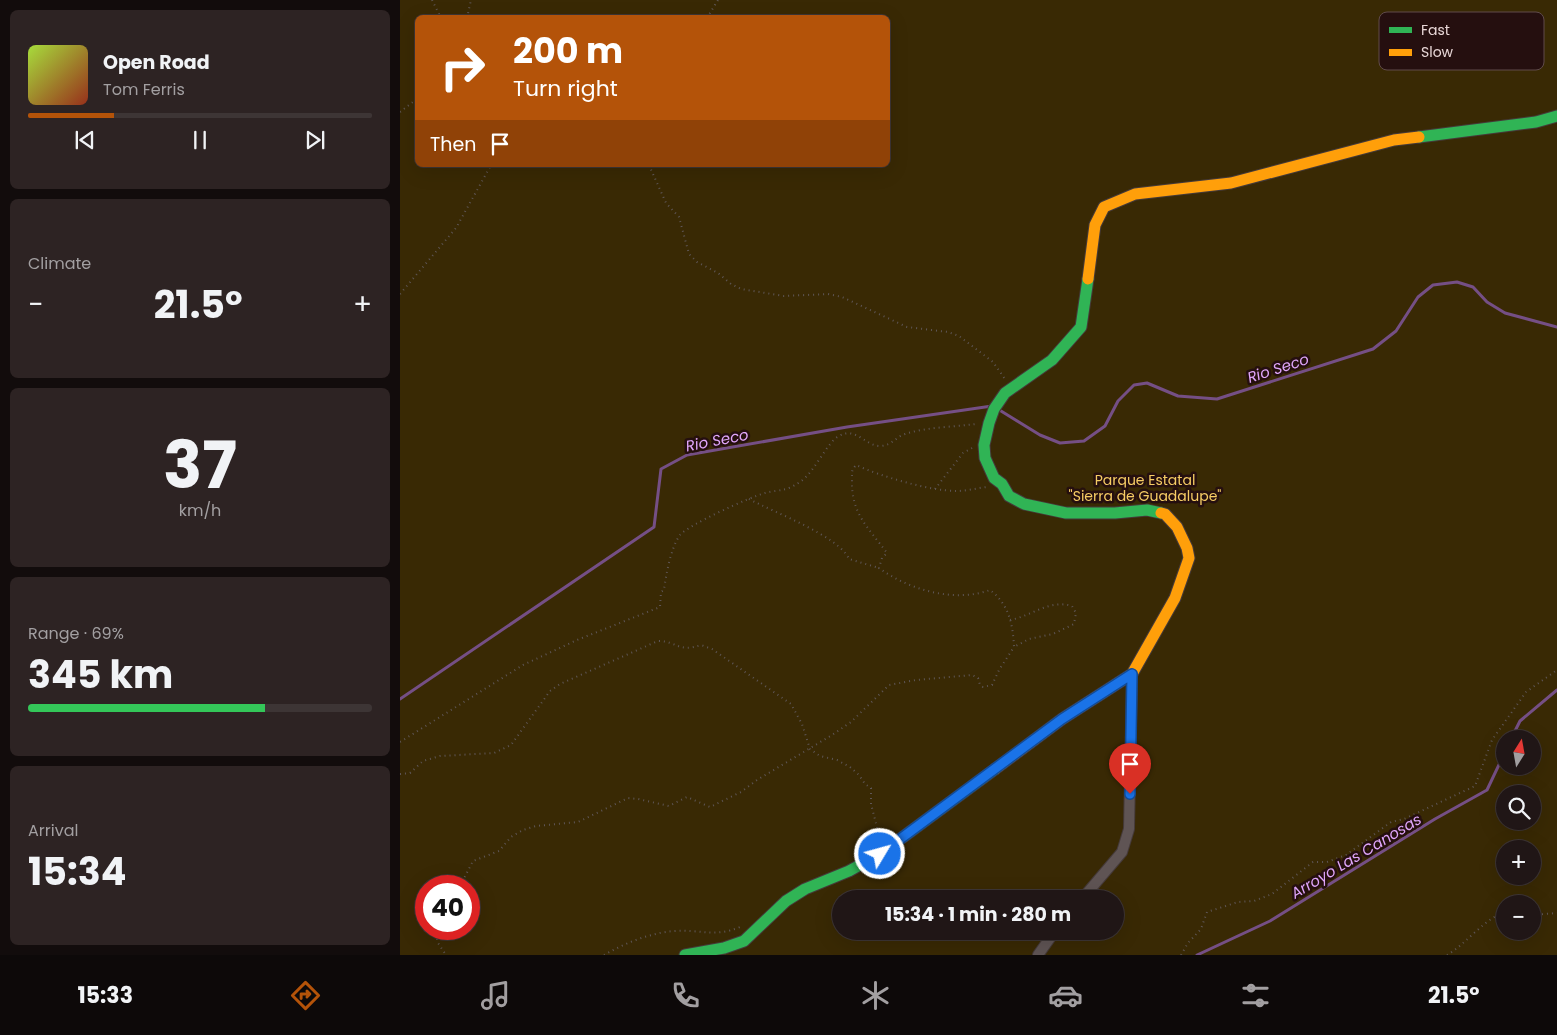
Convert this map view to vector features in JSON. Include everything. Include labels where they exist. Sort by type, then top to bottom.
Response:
[{"type":"street","points":[[685,955],[724,948],[744,941],[786,901],[805,889],[849,871],[883,852],[1062,719],[1132,674],[1175,598],[1189,558],[1177,527],[1165,514],[1147,510],[1115,513],[1066,512],[1024,504],[1009,496],[1002,484],[994,478],[988,468],[984,445],[989,422],[994,410],[1006,393],[1052,360],[1081,327],[1095,225],[1104,207],[1135,194],[1231,183],[1394,140],[1536,122],[1557,116]]},
{"type":"street","points":[[1090,890],[1122,852],[1129,830],[1132,674]]},
{"type":"street","points":[[1038,955],[1049,940]]},
{"type":"path","points":[[432,0],[440,15]]},
{"type":"path","points":[[467,15],[471,0]]},
{"type":"path","points":[[709,15],[718,0]]},
{"type":"path","points":[[400,112],[415,100]]},
{"type":"path","points":[[400,294],[456,228],[490,167]]},
{"type":"path","points":[[650,167],[666,203],[679,217],[689,254],[697,262],[718,273],[731,284],[741,289],[784,296],[828,294],[842,297],[907,327],[948,332],[959,336],[996,366],[1007,382],[1006,393]]},
{"type":"path","points":[[400,742],[523,665],[577,640],[660,607],[661,592],[664,590],[671,553],[680,535],[732,506],[765,493],[788,490],[806,478],[838,436],[848,433],[860,436],[879,446],[890,444],[904,434],[989,422]]},
{"type":"path","points":[[935,489],[963,453],[975,446],[984,445]]},
{"type":"path","points":[[879,568],[882,558],[886,553],[868,530],[853,502],[851,471],[856,465],[868,471],[935,489],[972,490],[1002,484]]},
{"type":"path","points":[[749,499],[816,531],[846,550],[849,559],[879,568],[899,580],[933,592],[954,596],[978,594],[990,590],[1001,598],[1010,620],[1014,647]]},
{"type":"path","points":[[466,875],[473,860],[500,852],[511,838],[522,830],[536,826],[578,822],[628,798],[669,806],[687,797],[710,807],[741,792],[778,766],[810,749],[851,722],[890,684],[909,680],[972,675],[978,678],[980,685],[983,687],[992,685],[1014,647],[1029,639],[1064,629],[1074,624],[1076,613],[1072,606],[1055,604],[1040,608],[1022,618],[1010,620]]},
{"type":"path","points":[[400,774],[410,773],[423,761],[440,756],[494,753],[510,745],[550,691],[560,684],[658,642],[665,641],[687,649],[701,645],[712,649],[791,704],[802,724],[810,749],[820,756],[837,760],[860,775],[865,784],[871,788],[870,804],[883,852]]},
{"type":"path","points":[[1182,955],[1188,944],[1201,930],[1207,912],[1238,902],[1254,901],[1272,894],[1313,862],[1327,862],[1346,855],[1390,822],[1404,820],[1475,786],[1492,740],[1503,724],[1526,692],[1557,670]]},
{"type":"path","points":[[1541,914],[1557,913]]},
{"type":"path","points":[[1446,955],[1456,951],[1496,916]]},
{"type":"path","points":[[604,955],[615,948],[652,935],[675,931],[721,934],[742,926]]},
{"type":"path","points":[[437,940],[446,955]]},
{"type":"green space","name":"Parque Estatal \"Sierra de Guadalupe\"","points":[[400,0],[1557,0],[1557,955],[400,955]]},
{"type":"waterway","name":"Rio Seco","points":[[1001,411],[1040,435],[1060,443],[1084,441],[1105,426],[1118,401],[1134,385],[1147,383],[1178,396],[1217,399],[1373,349],[1396,331],[1418,297],[1433,285],[1457,282],[1473,287],[1487,302],[1505,313],[1557,327]]},
{"type":"waterway","name":"Rio Seco","points":[[400,699],[654,527],[661,469],[687,455],[847,427],[992,406]]},
{"type":"waterway","name":"Arroyo Las Canosas","points":[[1516,730],[1520,721],[1557,690]]},
{"type":"waterway","name":"Arroyo Las Canosas","points":[[1197,955],[1270,921],[1435,819],[1487,790],[1496,771]]},
{"type":"traffic: fast","points":[[1419,137],[1536,122],[1557,116]]},
{"type":"traffic: fast","points":[[1088,279],[1081,327],[1052,360],[1005,393],[994,409],[989,423],[984,445],[985,458],[994,478],[1002,484],[1009,496],[1024,504],[1066,513],[1115,513],[1147,510],[1161,513]]},
{"type":"traffic: fast","points":[[685,955],[724,948],[744,941],[786,901],[805,889],[849,871],[880,854],[995,769]]},
{"type":"traffic: slow","points":[[1088,279],[1095,225],[1104,207],[1135,194],[1231,183],[1394,140],[1419,137]]},
{"type":"traffic: slow","points":[[995,769],[1062,719],[1132,674],[1175,598],[1189,558],[1187,548],[1177,527],[1165,514],[1161,513]]},
{"type":"route","points":[[880,854],[1062,719],[1132,674],[1130,794]]}]
